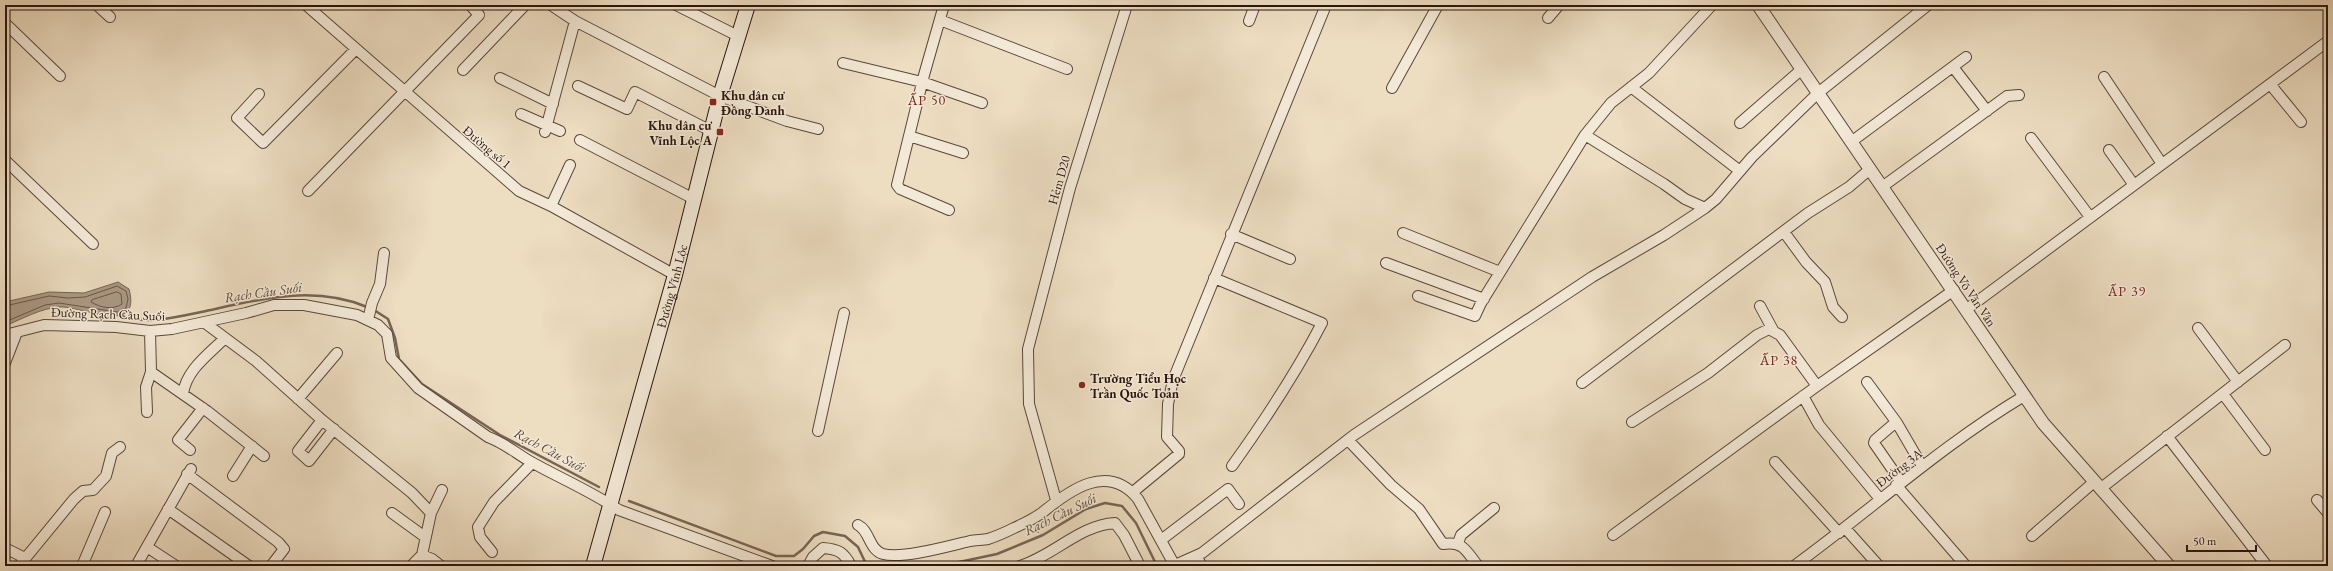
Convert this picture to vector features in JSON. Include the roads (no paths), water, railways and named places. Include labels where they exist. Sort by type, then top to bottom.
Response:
[{"type":"main road","name":"Đường Vĩnh Lộc","points":[[593,566],[675,275],[720,96],[748,5]]},
{"type":"street","points":[[96,5],[110,17]]},
{"type":"street","name":"Đường số 1","points":[[306,5],[403,92],[519,191],[551,206],[675,275]]},
{"type":"street","points":[[308,191],[479,15],[470,6],[472,5]]},
{"type":"street","points":[[464,70],[525,5]]},
{"type":"street","points":[[551,5],[586,27],[720,96],[787,121],[818,129]]},
{"type":"street","points":[[676,5],[738,36]]},
{"type":"street","points":[[944,5],[922,82],[897,185],[900,189],[949,210]]},
{"type":"street","name":"Hẻm D20","points":[[1056,500],[1029,404],[1027,365],[1036,315],[1070,188],[1127,5]]},
{"type":"street","points":[[1249,21],[1255,5]]},
{"type":"street","points":[[1132,492],[1179,454],[1179,451],[1168,439],[1169,398],[1182,356],[1326,5]]},
{"type":"street","points":[[1392,88],[1438,5]]},
{"type":"street","points":[[1548,18],[1559,5]]},
{"type":"street","points":[[1418,296],[1475,316],[1500,272],[1585,135],[1611,103],[1649,73],[1712,5]]},
{"type":"street","name":"Đường Võ Văn Vân","points":[[1758,5],[1869,170],[1967,309],[2043,423],[2169,566]]},
{"type":"street","points":[[858,525],[863,528],[873,547],[878,552],[899,554],[988,539],[1015,528],[1047,512],[1056,500],[1078,486],[1097,481],[1114,483],[1132,492],[1175,566],[1196,556],[1348,440],[1592,277],[1664,235],[1706,208],[1716,199],[1740,171],[1818,93],[1928,5]]},
{"type":"street","points":[[940,20],[1067,69]]},
{"type":"street","points":[[545,129],[575,21]]},
{"type":"street","points":[[5,23],[60,76]]},
{"type":"street","points":[[1967,309],[2328,41]]},
{"type":"street","points":[[259,94],[237,118],[263,143],[355,50]]},
{"type":"street","points":[[1851,142],[1966,57]]},
{"type":"street","points":[[844,63],[922,82],[982,102]]},
{"type":"street","points":[[1953,67],[1987,111]]},
{"type":"street","points":[[1740,123],[1802,70]]},
{"type":"street","points":[[2104,77],[2162,164]]},
{"type":"street","points":[[500,78],[553,104]]},
{"type":"street","points":[[2270,84],[2301,122]]},
{"type":"street","points":[[578,86],[627,109],[635,92],[712,131]]},
{"type":"street","points":[[1631,87],[1740,171]]},
{"type":"street","points":[[1882,187],[2007,96],[2019,95]]},
{"type":"street","points":[[521,114],[545,129],[560,131]]},
{"type":"street","points":[[1585,135],[1664,184],[1685,199],[1706,208]]},
{"type":"street","points":[[909,136],[963,153]]},
{"type":"street","points":[[2031,138],[2090,217]]},
{"type":"street","points":[[580,140],[694,199]]},
{"type":"street","points":[[2109,150],[2134,185]]},
{"type":"street","points":[[5,160],[93,244]]},
{"type":"street","points":[[551,206],[570,165]]},
{"type":"street","points":[[1582,383],[1784,232],[1849,187],[1869,170]]},
{"type":"street","points":[[1784,232],[1806,262],[1825,282],[1833,306],[1842,317]]},
{"type":"street","points":[[1403,233],[1500,272]]},
{"type":"street","points":[[1231,234],[1290,259]]},
{"type":"street","points":[[384,253],[380,284],[372,303],[369,316],[387,334],[390,358],[418,388],[488,437],[499,441],[532,463],[601,497],[619,510],[772,566]]},
{"type":"street","points":[[1386,263],[1484,299]]},
{"type":"street","points":[[1214,278],[1322,323],[1303,360],[1261,426],[1232,466]]},
{"type":"street","points":[[1613,535],[1803,396],[1954,290]]},
{"type":"street","name":"Đường Rạch Cầu Suối","points":[[5,336],[51,325],[116,327],[150,331],[205,323],[274,305],[304,305],[369,316]]},
{"type":"street","points":[[1760,306],[1773,330],[1780,335],[1817,386]]},
{"type":"street","points":[[818,431],[844,313]]},
{"type":"street","points":[[205,323],[256,361],[322,420],[412,493],[431,513]]},
{"type":"street","points":[[2198,328],[2238,382]]},
{"type":"street","points":[[1632,422],[1708,373],[1757,335],[1768,329],[1773,330]]},
{"type":"street","points":[[146,412],[146,387],[151,372],[150,331]]},
{"type":"street","points":[[5,363],[17,332]]},
{"type":"street","points":[[183,394],[186,380],[191,373],[225,338]]},
{"type":"street","points":[[2032,536],[2097,486],[2223,394],[2285,345]]},
{"type":"street","points":[[298,399],[337,353]]},
{"type":"street","points":[[151,372],[203,408],[264,456]]},
{"type":"street","points":[[1867,382],[1896,422],[1922,466]]},
{"type":"street","points":[[2223,394],[2265,450]]},
{"type":"street","points":[[1803,396],[1819,425],[1880,499]]},
{"type":"street","name":"Đường 3A","points":[[1799,564],[1922,466],[2024,396]]},
{"type":"street","points":[[190,450],[178,440],[203,408]]},
{"type":"street","points":[[322,420],[298,451],[303,458],[309,462],[334,429]]},
{"type":"street","points":[[1896,422],[1875,440],[1874,443],[1899,484],[1966,566]]},
{"type":"street","points":[[2167,436],[2268,566]]},
{"type":"street","points":[[1348,440],[1391,484],[1419,509],[1443,544],[1458,543]]},
{"type":"street","points":[[233,476],[252,446]]},
{"type":"street","points":[[5,548],[22,562],[74,499],[83,491],[93,490],[106,476],[112,453],[120,447]]},
{"type":"street","points":[[1775,462],[1880,566]]},
{"type":"street","points":[[492,552],[480,536],[478,527],[494,502],[532,463]]},
{"type":"street","points":[[136,566],[189,472],[278,542],[284,549],[271,566]]},
{"type":"street","points":[[1160,540],[1228,489],[1239,504]]},
{"type":"street","points":[[411,566],[422,555],[431,513],[442,490]]},
{"type":"street","points":[[2317,500],[2328,513]]},
{"type":"street","points":[[1458,543],[1461,535],[1494,508]]},
{"type":"street","points":[[168,509],[249,566]]},
{"type":"street","points":[[82,566],[105,512]]},
{"type":"street","points":[[392,513],[425,537]]},
{"type":"street","points":[[1020,566],[1033,562],[1063,545],[1067,538],[1105,524],[1115,523],[1124,535],[1140,566]]},
{"type":"street","points":[[1458,543],[1478,566]]},
{"type":"street","points":[[147,547],[176,566]]},
{"type":"street","points":[[808,566],[823,548],[837,549],[845,556],[850,566]]},
{"type":"street","points":[[422,555],[432,558],[441,566]]},
{"type":"street","points":[[1196,556],[1202,566]]},
{"type":"water","points":[[118,282],[129,289],[131,304],[127,312],[119,316],[108,316],[60,307],[46,309],[5,326],[5,302],[49,292],[84,293]]},
{"type":"waterway","name":"Rạch Cầu Suối","points":[[118,315],[138,320],[159,320],[264,299],[305,295],[326,296],[346,300],[367,307]]},
{"type":"waterway","name":"Rạch Cầu Suối","points":[[374,310],[388,319],[395,338],[399,359],[422,384],[500,435],[599,487]]},
{"type":"waterway","name":"Rạch Cầu Suối","points":[[629,501],[776,556],[794,556],[803,549],[814,536],[823,532],[845,536],[858,547],[867,566]]},
{"type":"waterway","name":"Rạch Cầu Suối","points":[[940,566],[997,554],[1043,535],[1086,509],[1105,503],[1122,506],[1136,523],[1157,566]]},
{"type":"place","name":"Khu dân cư Đồng Danh","points":[[713,102]]},
{"type":"place","name":"Khu dân cư Vĩnh Lộc A","points":[[720,132]]},
{"type":"place","name":"Trường Tiểu Học Trần Quốc Toản","points":[[1082,385]]},
{"type":"district","name":"ẤP 50","points":[[927,100]]},
{"type":"district","name":"ẤP 39","points":[[2127,291]]},
{"type":"district","name":"ẤP 38","points":[[1779,360]]}]
